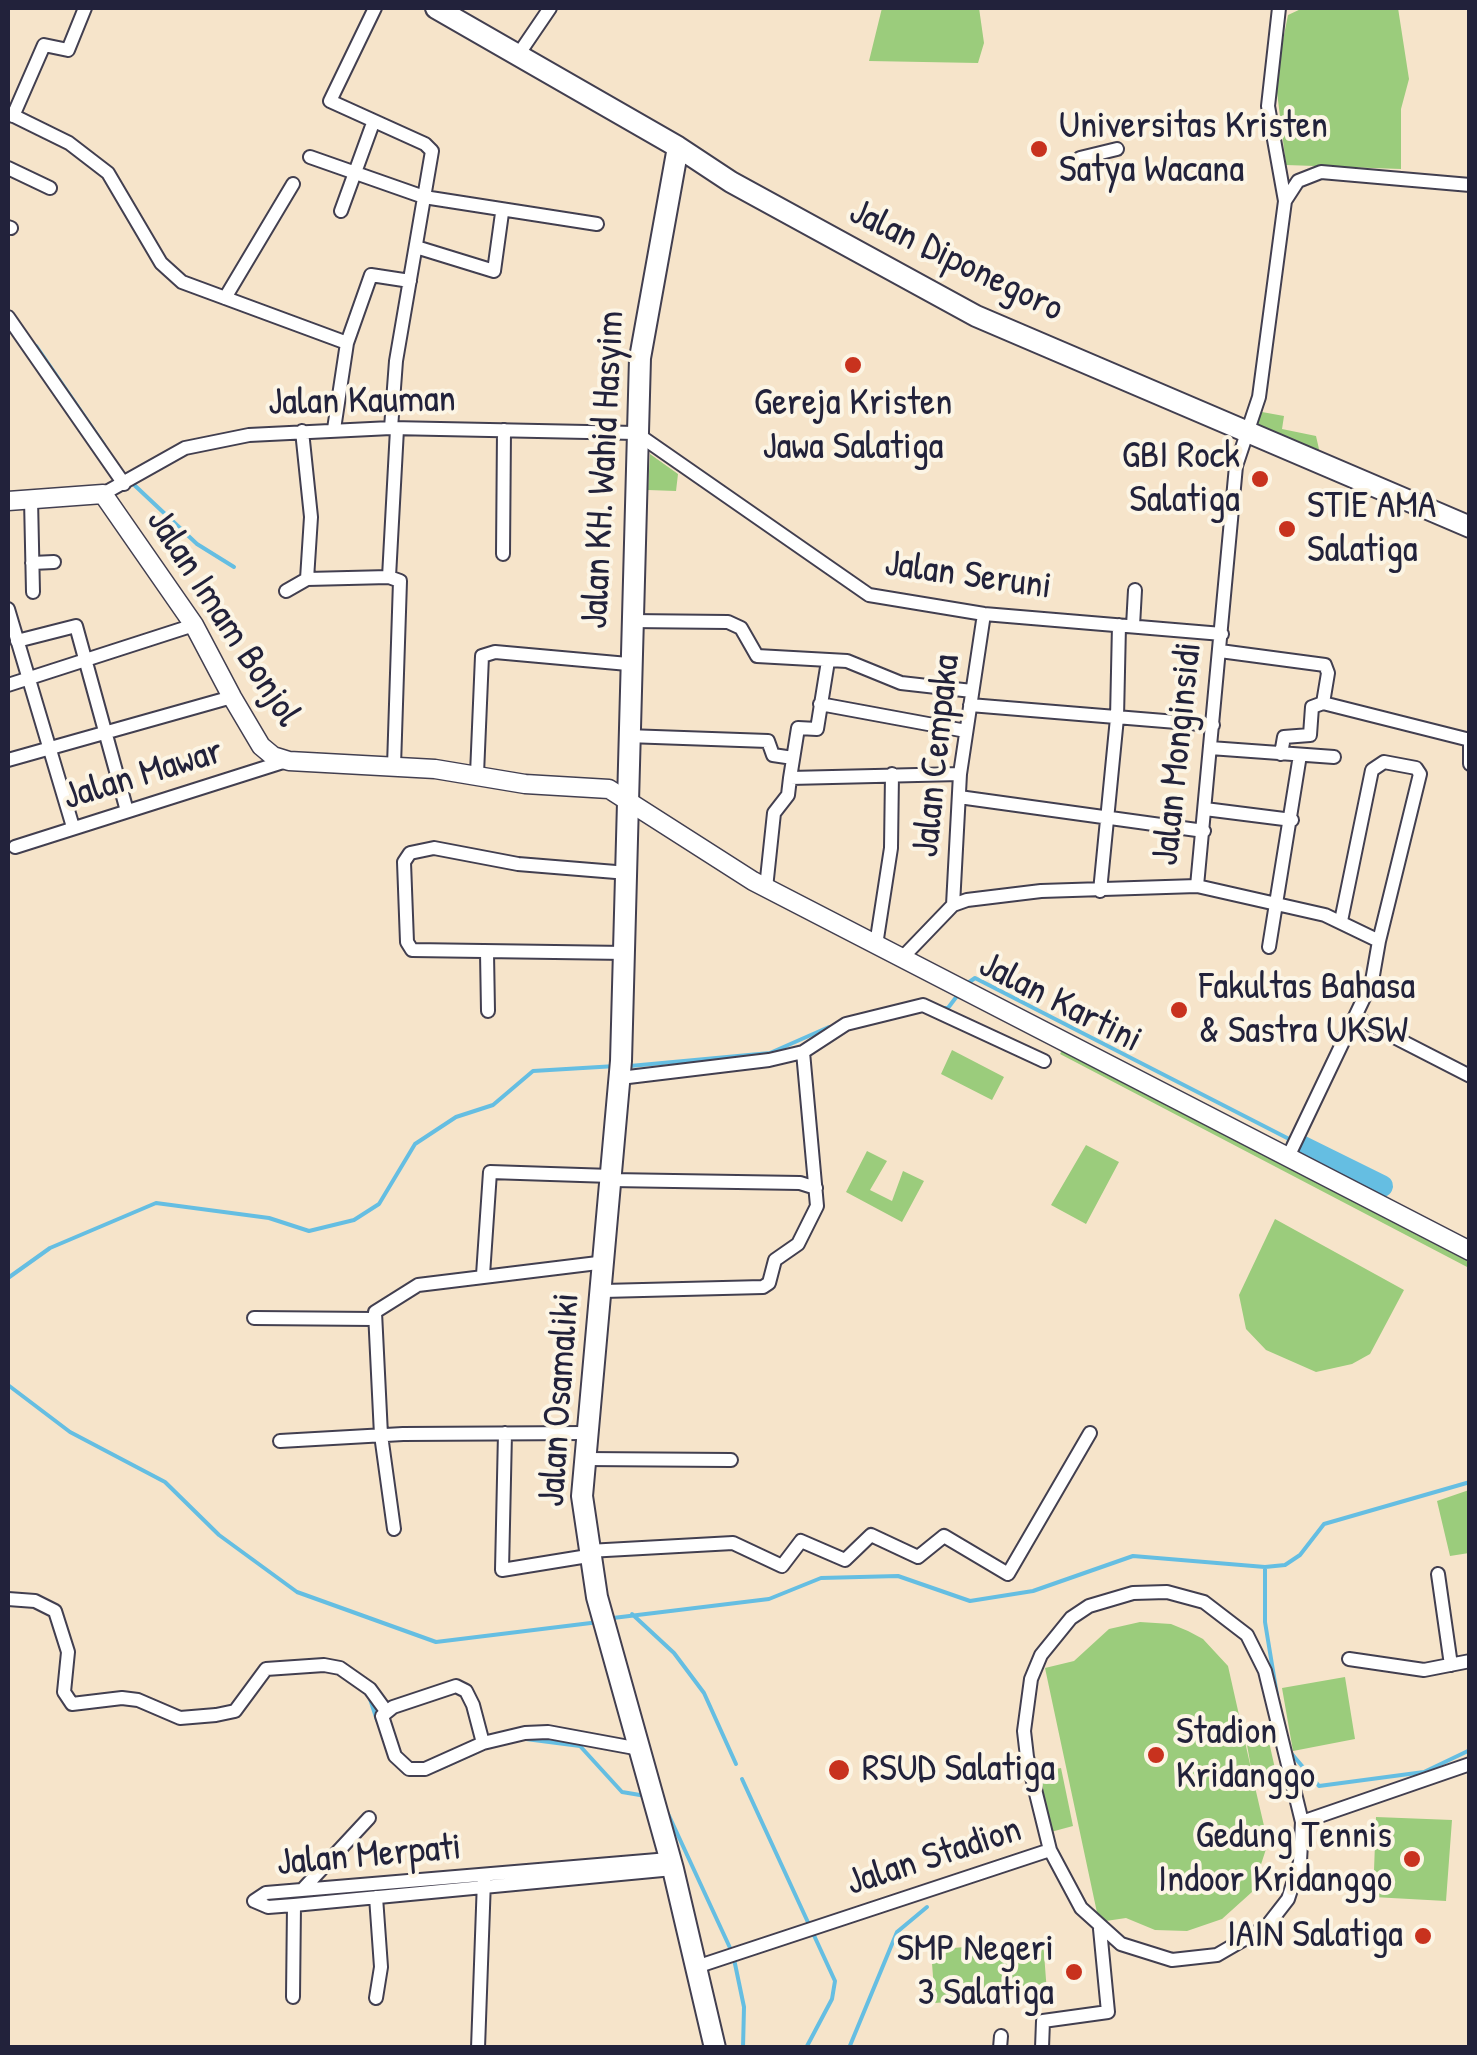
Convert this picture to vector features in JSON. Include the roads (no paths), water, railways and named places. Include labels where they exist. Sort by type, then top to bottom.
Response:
[{"type":"main road","name":"Jalan Diponegoro","points":[[436,8],[678,146],[731,182],[976,316],[1244,434],[1469,521]]},
{"type":"main road","name":"Jalan KH. Wahid Hasyim","points":[[628,801],[636,433],[649,293],[678,146]]},
{"type":"main road","name":"Jalan Imam Bonjol","points":[[8,501],[103,494],[194,624],[262,746],[289,761],[477,774],[525,784],[599,786],[628,801]]},
{"type":"main road","name":"Jalan Osamaliki","points":[[628,801],[620,1071],[606,1262],[584,1460],[588,1553],[596,1597],[671,1864],[716,2048]]},
{"type":"main road","name":"Jalan Kartini","points":[[628,801],[766,888],[1470,1252]]},
{"type":"street","points":[[85,8],[68,50],[44,45],[10,114],[68,143],[97,163],[116,183],[161,263],[182,282],[346,343]]},
{"type":"street","points":[[375,8],[329,96],[332,104],[430,147],[394,428],[389,577]]},
{"type":"street","points":[[518,55],[550,8]]},
{"type":"street","name":"Jalan Monginsidi","points":[[953,905],[1041,892],[1197,886],[1236,466],[1259,397],[1285,201],[1268,106],[1279,8]]},
{"type":"street","points":[[341,211],[373,123]]},
{"type":"street","points":[[1080,158],[1117,149]]},
{"type":"street","points":[[310,157],[424,197],[502,213],[598,224]]},
{"type":"street","points":[[8,168],[50,188]]},
{"type":"street","points":[[1285,201],[1298,181],[1321,172],[1470,185]]},
{"type":"street","points":[[225,298],[294,184]]},
{"type":"street","points":[[416,247],[494,271],[502,213]]},
{"type":"street","points":[[334,429],[346,343],[371,275],[410,281]]},
{"type":"street","points":[[8,317],[129,481]]},
{"type":"street","points":[[302,430],[311,517],[307,579]]},
{"type":"street","name":"Jalan Kauman","points":[[103,494],[197,444],[302,430],[636,433]]},
{"type":"street","points":[[504,430],[504,554]]},
{"type":"street","name":"Jalan Seruni","points":[[636,433],[853,587],[885,600],[984,614],[1222,634]]},
{"type":"street","points":[[32,499],[33,592]]},
{"type":"street","points":[[32,564],[54,562]]},
{"type":"street","points":[[286,591],[307,579],[389,577],[400,581],[394,766]]},
{"type":"street","points":[[1100,891],[1126,626],[1136,590]]},
{"type":"street","points":[[8,609],[72,827]]},
{"type":"street","name":"Jalan Cempaka","points":[[953,905],[960,774],[984,614]]},
{"type":"street","points":[[630,622],[728,622],[741,628],[757,656],[865,666],[901,683],[971,698],[1117,718],[1213,726]]},
{"type":"street","points":[[8,685],[194,624]]},
{"type":"street","points":[[18,641],[75,626],[127,811]]},
{"type":"street","points":[[1220,651],[1325,665],[1328,674],[1323,703]]},
{"type":"street","points":[[477,774],[482,656],[495,652],[628,664]]},
{"type":"street","points":[[766,888],[774,813],[788,795],[798,728],[817,729],[828,661]]},
{"type":"street","points":[[8,760],[232,696]]},
{"type":"street","points":[[1281,754],[1284,737],[1310,736],[1312,707],[1323,703],[1470,741],[1470,764]]},
{"type":"street","points":[[820,704],[966,731]]},
{"type":"street","points":[[627,736],[768,741],[773,755],[793,758]]},
{"type":"street","points":[[1210,748],[1334,757]]},
{"type":"street","points":[[1268,948],[1300,755]]},
{"type":"street","name":"Jalan Mawar","points":[[15,847],[289,761]]},
{"type":"street","points":[[1288,1157],[1378,962],[1420,774],[1416,768],[1384,762],[1372,770],[1341,921]]},
{"type":"street","points":[[876,944],[891,848],[892,774]]},
{"type":"street","points":[[790,778],[960,774]]},
{"type":"street","points":[[959,797],[1204,831]]},
{"type":"street","points":[[1205,809],[1292,820]]},
{"type":"street","points":[[626,953],[412,950],[407,942],[404,862],[410,853],[434,848],[518,864],[628,873]]},
{"type":"street","points":[[1197,886],[1278,902],[1341,921],[1380,941]]},
{"type":"street","points":[[902,958],[953,905]]},
{"type":"street","points":[[488,953],[488,1011]]},
{"type":"street","points":[[620,1071],[756,1063],[804,1052],[846,1024],[924,1005],[1044,1061]]},
{"type":"street","points":[[1355,1017],[1470,1076]]},
{"type":"street","points":[[603,1292],[763,1287],[772,1278],[780,1254],[798,1244],[816,1206],[804,1052]]},
{"type":"street","points":[[483,1275],[492,1171],[800,1183],[816,1188]]},
{"type":"street","points":[[394,1530],[380,1435],[374,1320],[380,1306],[406,1289],[483,1275],[606,1262]]},
{"type":"street","points":[[254,1318],[374,1320]]},
{"type":"street","points":[[506,1432],[502,1570],[588,1553],[733,1544],[782,1566],[801,1541],[845,1560],[871,1536],[918,1557],[944,1536],[1008,1574],[1090,1433]]},
{"type":"street","points":[[280,1442],[380,1435],[586,1433]]},
{"type":"street","points":[[584,1460],[731,1460]]},
{"type":"street","points":[[1438,1574],[1452,1665]]},
{"type":"street","points":[[1050,1850],[1024,1731],[1031,1679],[1041,1655],[1072,1618],[1089,1606],[1132,1592],[1166,1592],[1204,1602],[1247,1636],[1265,1671],[1302,1822],[1470,1764]]},
{"type":"street","points":[[8,1599],[35,1601],[56,1611],[68,1652],[64,1692],[72,1704],[122,1698],[138,1700],[180,1718],[216,1715],[235,1712],[266,1670],[324,1665],[340,1668],[370,1689],[386,1710]]},
{"type":"street","points":[[1349,1658],[1424,1670],[1470,1661]]},
{"type":"street","points":[[386,1710],[456,1686],[466,1691],[473,1705],[484,1743]]},
{"type":"street","points":[[386,1710],[382,1722],[395,1756],[409,1769],[442,1763],[508,1734],[548,1732],[640,1749]]},
{"type":"street","points":[[303,1890],[369,1818]]},
{"type":"street","name":"Jalan Stadion","points":[[696,1967],[968,1873],[1050,1850],[1075,1899],[1100,1928],[1134,1951],[1172,1960],[1233,1949],[1267,1926],[1288,1899],[1300,1862],[1302,1822]]},
{"type":"street","name":"Jalan Merpati","points":[[484,1881],[294,1905],[268,1907],[254,1901],[266,1892],[484,1881],[671,1864]]},
{"type":"street","name":"Jalan Merpati","points":[[478,2048],[484,1881]]},
{"type":"street","points":[[376,1896],[381,1967],[376,1998]]},
{"type":"street","points":[[293,1996],[294,1905]]},
{"type":"street","points":[[1042,2048],[1043,2021],[1108,2012],[1100,1928]]},
{"type":"waterway","points":[[36,346],[104,445]]},
{"type":"waterway","points":[[130,481],[197,544],[234,567]]},
{"type":"waterway","points":[[965,985],[975,978],[1293,1141]]},
{"type":"waterway","points":[[943,1008],[948,1008],[960,992]]},
{"type":"waterway","points":[[630,1066],[770,1053],[829,1027]]},
{"type":"waterway","points":[[8,1278],[50,1248],[156,1203],[269,1218],[309,1231],[354,1220],[379,1204],[415,1144],[456,1117],[493,1105],[533,1071],[616,1066]]},
{"type":"waterway","points":[[1297,1144],[1382,1186]]},
{"type":"waterway","points":[[8,1385],[70,1432],[165,1482],[219,1535],[297,1592],[436,1642],[599,1622]]},
{"type":"waterway","points":[[613,1618],[769,1599],[821,1578],[898,1576],[970,1601],[1033,1591],[1133,1556],[1265,1567],[1285,1565],[1300,1555],[1324,1524],[1470,1482]]},
{"type":"waterway","points":[[1265,1567],[1265,1622],[1277,1695]]},
{"type":"waterway","points":[[632,1614],[674,1653],[704,1693],[736,1764]]},
{"type":"waterway","points":[[369,1696],[377,1720]]},
{"type":"waterway","points":[[526,1739],[580,1746],[622,1792],[646,1796]]},
{"type":"waterway","points":[[1291,1753],[1319,1786],[1424,1772],[1470,1750]]},
{"type":"waterway","points":[[437,1770],[479,1751]]},
{"type":"waterway","points":[[742,1779],[835,1981],[832,1999],[806,2048]]},
{"type":"waterway","points":[[664,1805],[731,1950]]},
{"type":"waterway","points":[[849,2048],[897,1932],[927,1907]]},
{"type":"waterway","points":[[734,1959],[744,2007],[743,2048]]},
{"type":"place","name":"Universitas Kristen Satya Wacana","points":[[1039,149]]},
{"type":"place","name":"Gereja Kristen Jawa Salatiga","points":[[853,365]]},
{"type":"place","name":"GBI Rock Salatiga","points":[[1260,479]]},
{"type":"place","name":"STIE AMA Salatiga","points":[[1287,529]]},
{"type":"place","name":"Fakultas Bahasa & Sastra UKSW","points":[[1179,1010]]},
{"type":"place","name":"Stadion Kridanggo","points":[[1156,1755]]},
{"type":"place","name":"RSUD Salatiga","points":[[839,1770]]},
{"type":"place","name":"Gedung Tennis Indoor Kridanggo","points":[[1412,1859]]},
{"type":"place","name":"IAIN Salatiga","points":[[1423,1936]]},
{"type":"place","name":"SMP Negeri 3 Salatiga","points":[[1074,1972]]}]
